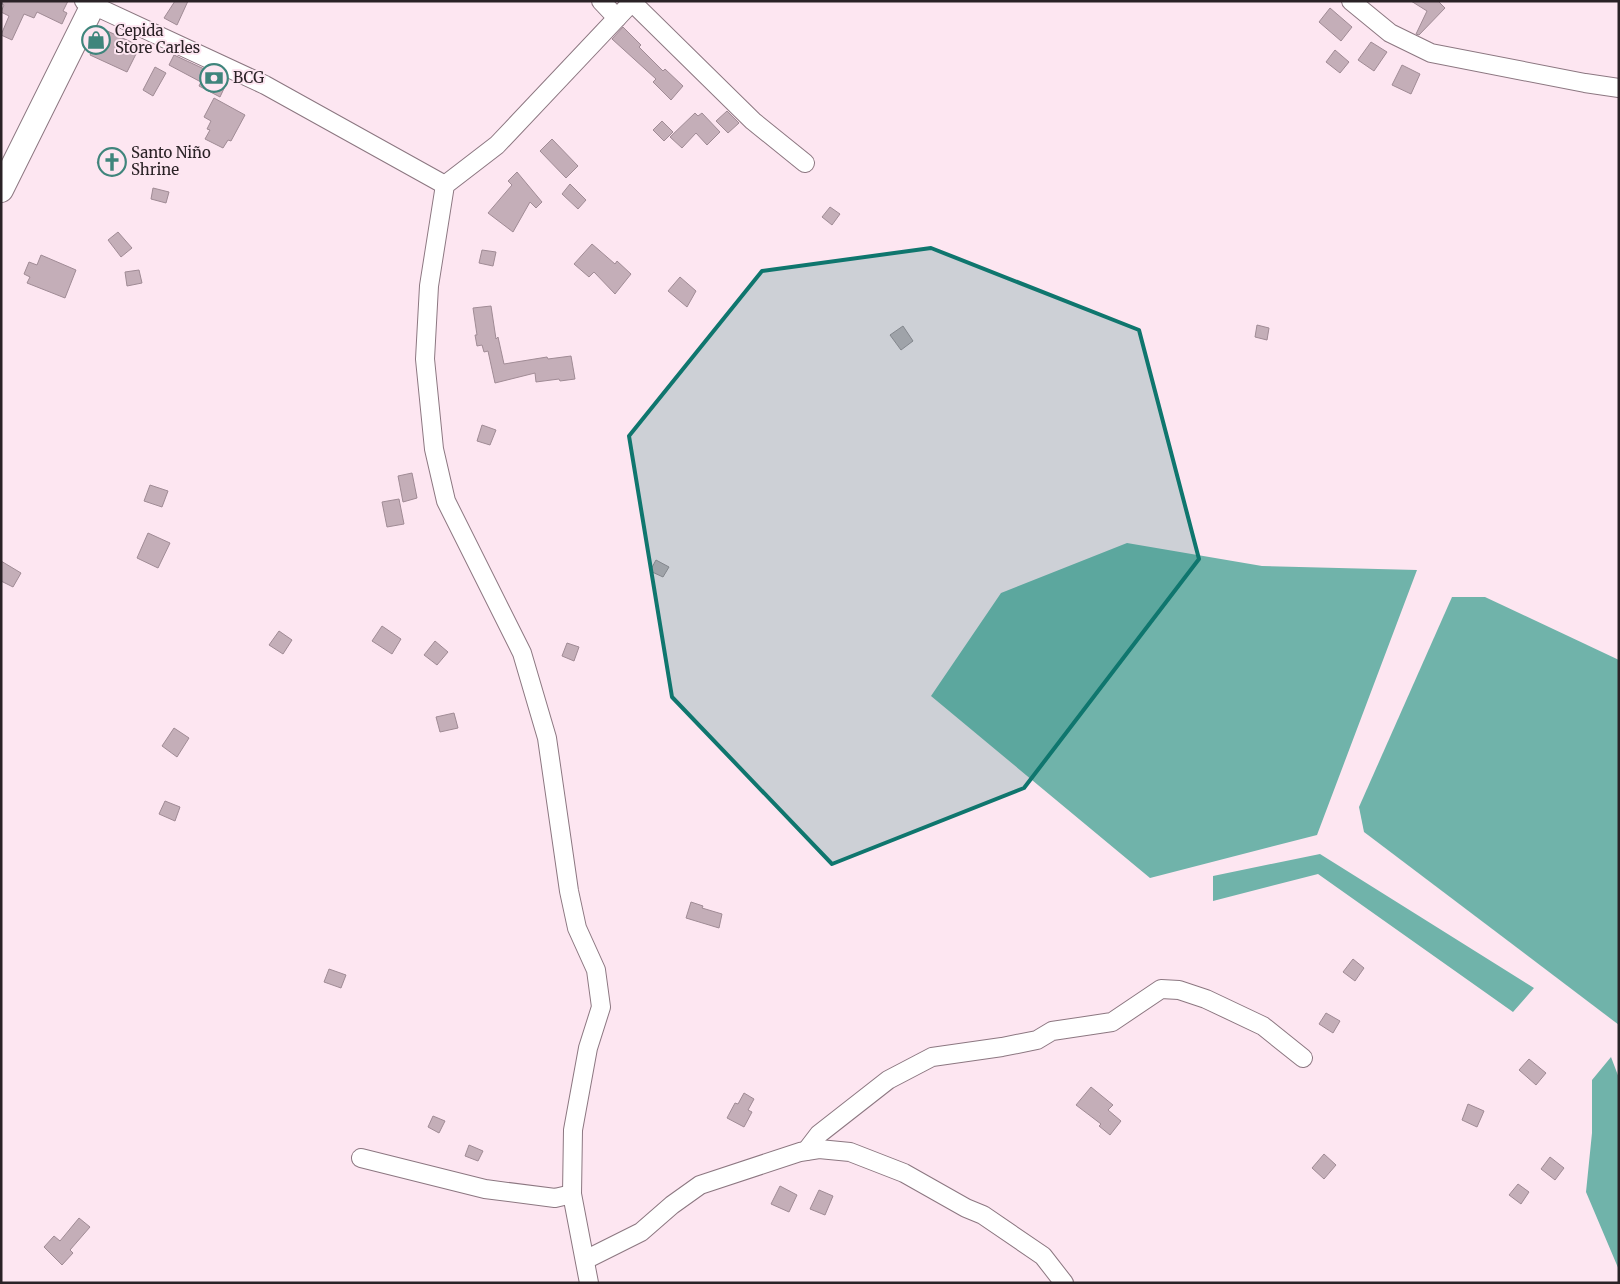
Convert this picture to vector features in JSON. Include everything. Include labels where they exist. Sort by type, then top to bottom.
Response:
[{"type":"main road","points":[[1,190],[90,3]]},
{"type":"street","points":[[601,1],[617,18]]},
{"type":"street","points":[[1351,1],[1390,32],[1431,53],[1619,88]]},
{"type":"street","points":[[589,1283],[572,1194],[573,1130],[588,1048],[601,1007],[596,970],[577,928],[569,891],[547,738],[522,653],[446,501],[434,449],[425,359],[429,286],[445,184],[497,145],[633,2],[753,120],[805,163]]},
{"type":"street","points":[[90,3],[265,85],[445,184]]},
{"type":"street","points":[[806,1151],[819,1134],[888,1080],[932,1057],[1011,1045],[1036,1040],[1052,1031],[1112,1022],[1161,989],[1179,990],[1206,999],[1262,1026],[1303,1058]]},
{"type":"street","points":[[585,1260],[641,1232],[672,1205],[700,1185],[806,1151],[818,1149],[850,1152],[904,1173],[983,1216],[1043,1256],[1064,1283]]},
{"type":"street","points":[[361,1158],[485,1189],[555,1198],[572,1194]]},
{"type":"highlighted area","points":[[931,248],[1139,330],[1199,559],[1024,788],[832,864],[672,697],[629,436],[762,271]]},
{"type":"shaded area","points":[[1127,543],[1262,566],[1417,570],[1317,835],[1150,878],[931,696],[1001,593]]},
{"type":"shaded area","points":[[1452,597],[1485,597],[1619,660],[1619,1025],[1364,832],[1359,807]]},
{"type":"shaded area","points":[[1320,854],[1534,988],[1513,1012],[1318,874],[1213,901],[1213,876]]},
{"type":"shaded area","points":[[1611,1057],[1619,1078],[1619,1270],[1586,1192],[1592,1133],[1592,1080]]},
{"type":"building","points":[[1,1],[68,1],[63,11],[67,13],[62,24],[37,12],[34,18],[24,14],[12,40],[1,35],[9,16],[1,12],[4,5]]},
{"type":"building","points":[[175,1],[188,1],[177,25],[164,18]]},
{"type":"building","points":[[1411,1],[1438,1],[1445,8],[1419,35],[1416,34],[1427,11]]},
{"type":"building","points":[[1330,8],[1352,27],[1341,41],[1319,22]]},
{"type":"building","points":[[623,27],[641,45],[639,47],[663,71],[665,69],[683,86],[671,100],[653,82],[656,79],[612,39]]},
{"type":"building","points":[[103,29],[140,46],[127,72],[90,55]]},
{"type":"building","points":[[1371,42],[1387,52],[1374,71],[1358,60]]},
{"type":"building","points":[[1335,50],[1349,62],[1340,73],[1326,62]]},
{"type":"building","points":[[174,55],[228,80],[220,97],[199,86],[201,82],[169,65]]},
{"type":"building","points":[[1402,65],[1420,74],[1411,94],[1392,85]]},
{"type":"building","points":[[155,67],[166,73],[153,96],[143,90]]},
{"type":"building","points":[[214,98],[245,115],[231,141],[228,140],[223,148],[205,139],[210,130],[207,129],[211,121],[204,117]]},
{"type":"building","points":[[727,111],[739,123],[728,133],[716,121]]},
{"type":"building","points":[[695,113],[698,116],[702,113],[720,132],[707,145],[696,133],[682,148],[670,137]]},
{"type":"building","points":[[662,121],[673,132],[664,141],[653,130]]},
{"type":"building","points":[[552,139],[578,166],[566,178],[540,151]]},
{"type":"building","points":[[106,149],[119,158],[110,172],[97,163]]},
{"type":"building","points":[[517,172],[542,202],[536,208],[530,202],[513,232],[488,213],[512,185],[508,181]]},
{"type":"building","points":[[570,184],[586,200],[578,209],[562,194]]},
{"type":"building","points":[[153,188],[169,192],[166,203],[151,199]]},
{"type":"building","points":[[830,207],[840,214],[832,225],[822,217]]},
{"type":"building","points":[[118,232],[132,248],[121,257],[108,240]]},
{"type":"building","points":[[592,244],[615,264],[617,261],[631,274],[615,294],[594,272],[589,277],[574,264]]},
{"type":"building","points":[[482,250],[496,252],[493,266],[479,263]]},
{"type":"building","points":[[41,255],[76,270],[65,298],[27,283],[30,277],[24,274],[29,262],[37,265]]},
{"type":"building","points":[[139,270],[142,283],[127,286],[125,272]]},
{"type":"building","points":[[680,277],[696,291],[687,307],[668,291]]},
{"type":"building","points":[[491,306],[496,339],[498,337],[504,364],[547,357],[548,359],[571,356],[575,379],[536,382],[535,373],[495,383],[488,351],[484,352],[482,345],[477,346],[473,308]]},
{"type":"building","points":[[1257,325],[1269,328],[1267,340],[1255,337]]},
{"type":"building","points":[[903,326],[913,341],[901,350],[890,335]]},
{"type":"building","points":[[482,425],[496,430],[490,445],[477,441]]},
{"type":"building","points":[[412,473],[417,498],[403,502],[398,476]]},
{"type":"building","points":[[150,485],[168,491],[162,507],[144,501]]},
{"type":"building","points":[[399,499],[404,524],[387,527],[382,502]]},
{"type":"building","points":[[148,533],[170,543],[158,568],[137,558]]},
{"type":"building","points":[[656,560],[669,567],[663,577],[650,571]]},
{"type":"building","points":[[1,561],[21,573],[13,587],[1,581]]},
{"type":"building","points":[[382,626],[401,639],[392,654],[372,641]]},
{"type":"building","points":[[279,631],[292,640],[283,654],[269,645]]},
{"type":"building","points":[[435,641],[448,652],[437,665],[424,655]]},
{"type":"building","points":[[567,643],[579,647],[574,661],[562,656]]},
{"type":"building","points":[[454,713],[458,728],[440,732],[436,717]]},
{"type":"building","points":[[174,728],[189,738],[177,757],[162,746]]},
{"type":"building","points":[[165,801],[180,807],[175,821],[159,814]]},
{"type":"building","points":[[691,902],[703,906],[702,908],[722,914],[719,928],[686,918]]},
{"type":"building","points":[[1353,959],[1364,968],[1355,981],[1343,972]]},
{"type":"building","points":[[329,969],[346,975],[341,988],[324,982]]},
{"type":"building","points":[[1326,1013],[1340,1021],[1333,1033],[1319,1024]]},
{"type":"building","points":[[1529,1059],[1546,1073],[1536,1085],[1519,1070]]},
{"type":"building","points":[[1091,1087],[1113,1105],[1108,1110],[1121,1121],[1110,1135],[1099,1126],[1101,1124],[1076,1105]]},
{"type":"building","points":[[744,1093],[754,1099],[748,1110],[752,1112],[744,1127],[727,1118],[735,1103],[738,1104]]},
{"type":"building","points":[[1468,1104],[1484,1111],[1477,1127],[1462,1120]]},
{"type":"building","points":[[433,1116],[445,1121],[439,1133],[428,1127]]},
{"type":"building","points":[[469,1145],[483,1151],[478,1161],[465,1156]]},
{"type":"building","points":[[1324,1154],[1336,1165],[1324,1179],[1312,1168]]},
{"type":"building","points":[[1550,1157],[1564,1168],[1555,1180],[1541,1169]]},
{"type":"building","points":[[1518,1184],[1529,1192],[1521,1204],[1509,1195]]},
{"type":"building","points":[[780,1186],[797,1195],[789,1212],[771,1204]]},
{"type":"building","points":[[819,1190],[833,1196],[825,1215],[810,1209]]},
{"type":"building","points":[[79,1218],[90,1227],[70,1250],[73,1253],[62,1265],[44,1247],[54,1236],[60,1241]]},
{"type":"place","name":"Cepida Store Carles","points":[[96,40]]},
{"type":"place","name":"BCG","points":[[214,78]]},
{"type":"place","name":"Santo Niño Shrine","points":[[112,162]]}]
